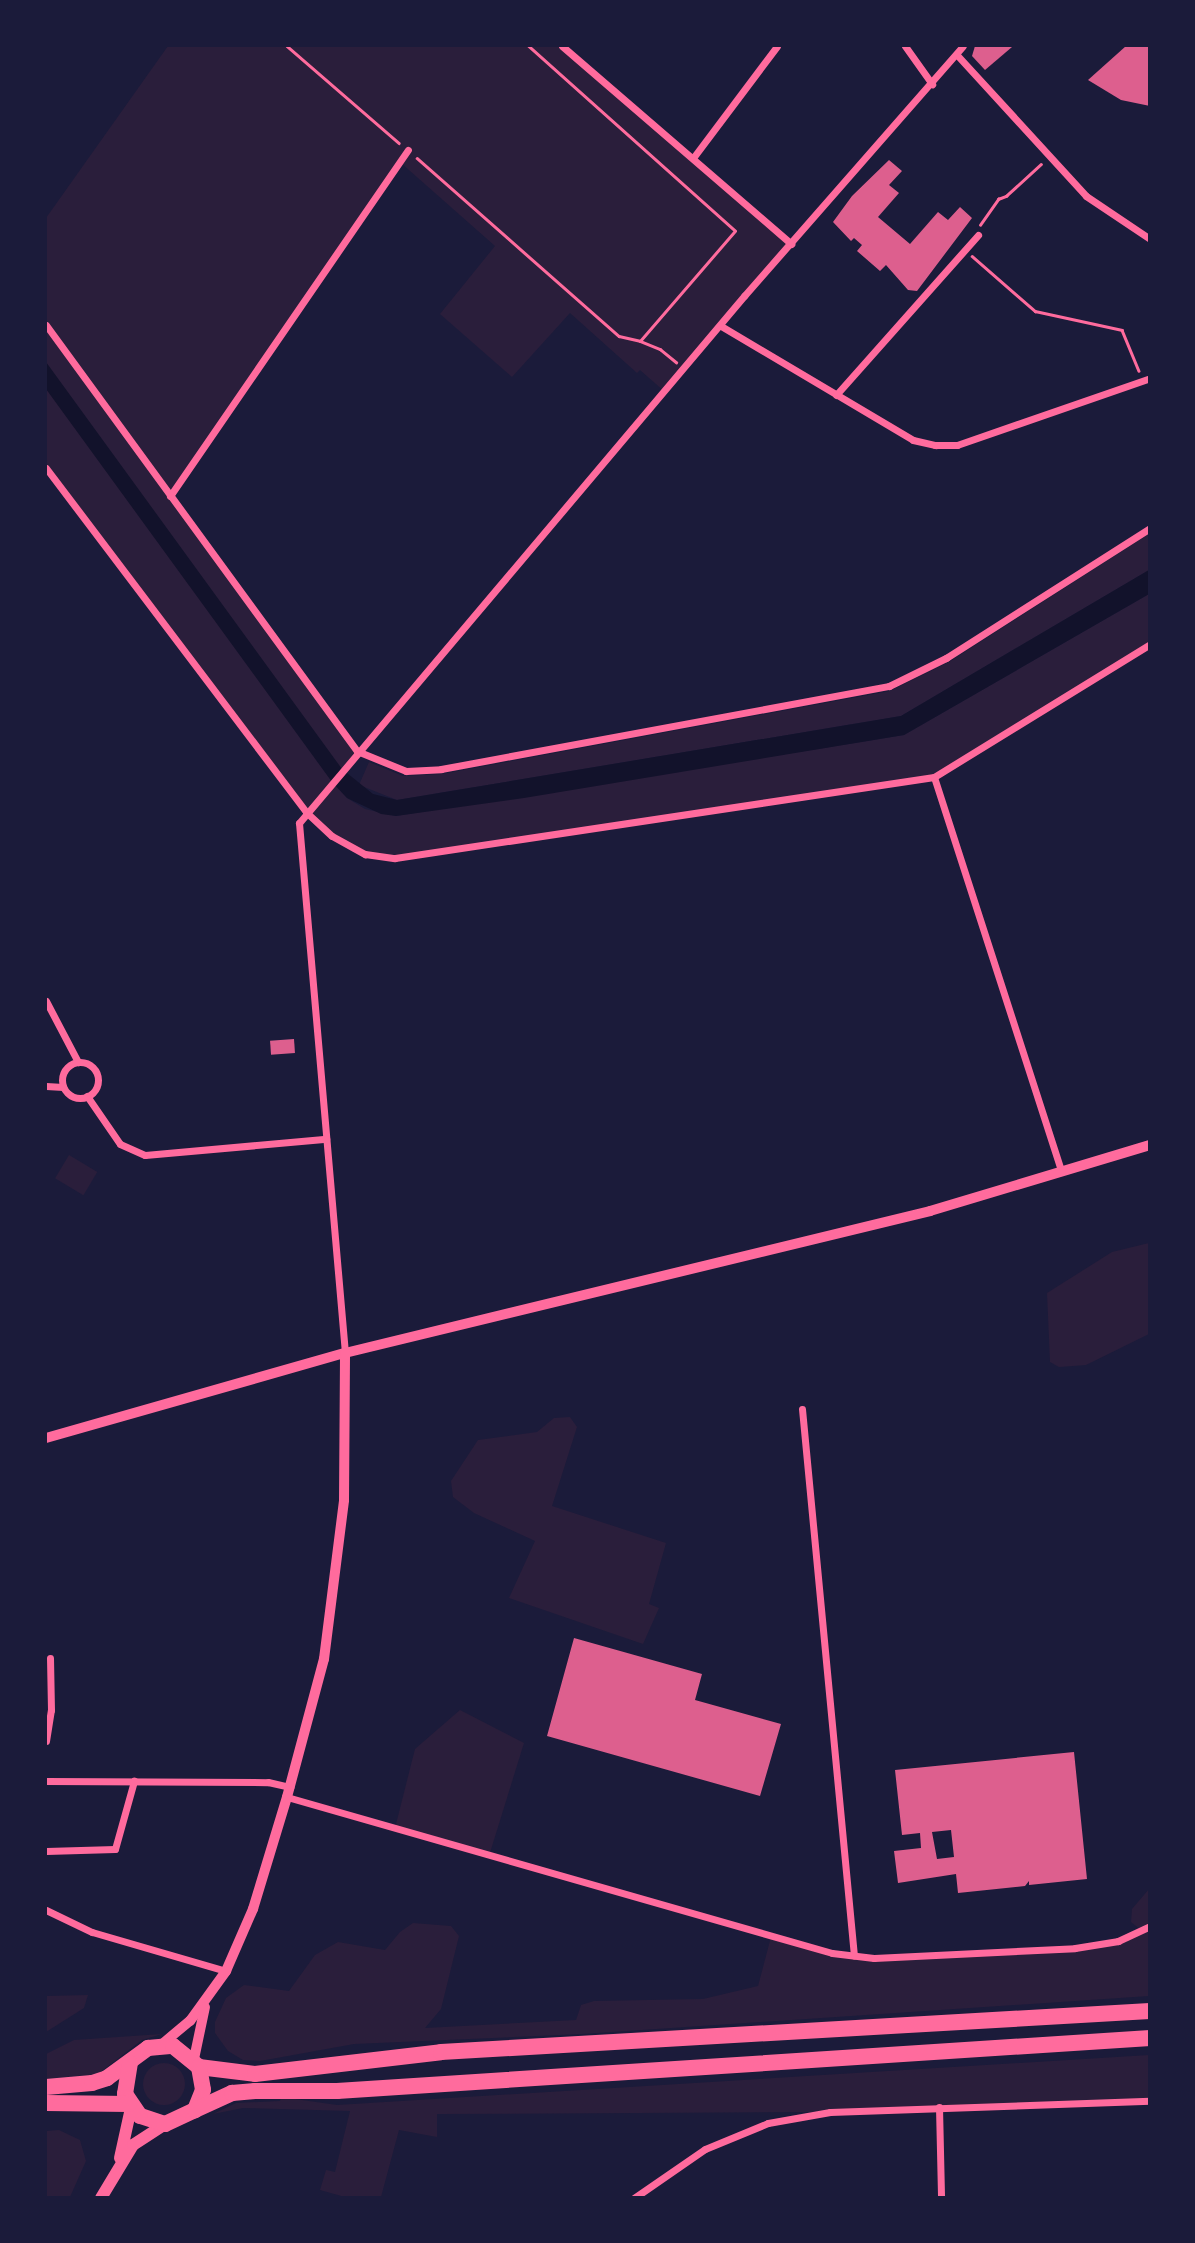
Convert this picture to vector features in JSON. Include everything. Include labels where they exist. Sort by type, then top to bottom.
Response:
[{"type":"highway","points":[[197,2063],[255,2074],[441,2052],[1150,2011]]},
{"type":"highway","points":[[46,2103],[130,2106],[150,2122],[165,2124],[232,2093],[337,2091],[1150,2038]]},
{"type":"highway","points":[[46,2087],[92,2083],[130,2063],[141,2051],[161,2045],[185,2051],[197,2063],[203,2090],[195,2109]]},
{"type":"highway","points":[[130,2063],[124,2083],[130,2106]]},
{"type":"main road","points":[[107,2195],[118,2165],[130,2106]]},
{"type":"main road","points":[[118,2165],[133,2145],[165,2124]]},
{"type":"street","points":[[562,46],[792,244]]},
{"type":"street","points":[[693,158],[777,46]]},
{"type":"street","points":[[905,46],[932,84]]},
{"type":"street","points":[[161,2045],[178,2035],[207,2001],[226,1971],[253,1909],[324,1659],[342,1513],[345,1353],[299,823],[720,326],[963,46]]},
{"type":"street","points":[[957,55],[1086,196],[1148,235]]},
{"type":"street","points":[[170,496],[408,150]]},
{"type":"street","points":[[836,395],[978,235]]},
{"type":"street","points":[[46,325],[358,751],[406,771],[441,769],[889,686],[946,658],[1150,528]]},
{"type":"street","points":[[720,326],[914,440],[957,445],[1146,379]]},
{"type":"street","points":[[46,468],[306,812],[332,836],[365,854],[395,858],[934,776],[1150,644]]},
{"type":"street","points":[[934,776],[1061,1171]]},
{"type":"street","points":[[46,1001],[78,1062],[96,1073],[95,1089],[87,1096],[76,1098],[63,1087],[46,1086]]},
{"type":"street","points":[[63,1087],[64,1071],[78,1062]]},
{"type":"street","points":[[87,1096],[120,1144],[145,1155],[326,1139]]},
{"type":"street","points":[[46,1438],[345,1353],[795,1247],[1150,1145]]},
{"type":"street","points":[[802,1409],[854,1956]]},
{"type":"street","points":[[46,1741],[51,1710],[50,1658]]},
{"type":"street","points":[[46,1781],[268,1782],[288,1792],[808,1948],[854,1956],[1075,1948],[1118,1941],[1150,1926]]},
{"type":"street","points":[[46,1852],[115,1849],[134,1781]]},
{"type":"street","points":[[46,1910],[92,1932],[226,1971]]},
{"type":"street","points":[[197,2063],[207,2001]]},
{"type":"street","points":[[634,2197],[705,2149],[768,2123],[830,2112],[1150,2101]]},
{"type":"street","points":[[939,2107],[941,2197]]},
{"type":"path","points":[[287,46],[619,336],[660,349],[684,369]]},
{"type":"path","points":[[528,46],[735,231],[639,341]]},
{"type":"path","points":[[978,235],[981,220],[998,199],[1006,197],[1049,157]]},
{"type":"path","points":[[965,249],[1035,311],[1122,330],[1146,379]]},
{"type":"shaded area","points":[[168,46],[562,46],[791,244],[665,392],[640,370],[637,373],[570,313],[512,377],[440,314],[495,246],[401,163],[170,496],[357,751],[332,781],[347,798],[365,809],[396,816],[904,735],[1149,594],[1149,644],[934,777],[395,858],[365,854],[332,836],[306,812],[46,468],[46,218]]},
{"type":"shaded area","points":[[46,362],[342,769],[373,794],[397,800],[901,716],[1149,570],[1149,594],[904,735],[524,798],[396,816],[381,814],[347,798],[332,782],[46,389]]},
{"type":"shaded area","points":[[1149,534],[1149,570],[901,716],[397,800],[359,785],[369,762],[403,776],[442,774],[890,691],[949,662]]},
{"type":"shaded area","points":[[69,1155],[97,1172],[83,1195],[55,1178]]},
{"type":"shaded area","points":[[1149,1243],[1149,1334],[1086,1365],[1059,1367],[1050,1362],[1047,1293],[1112,1252]]},
{"type":"shaded area","points":[[570,1417],[577,1427],[552,1506],[666,1543],[649,1604],[659,1608],[643,1644],[509,1598],[535,1541],[474,1513],[453,1497],[451,1481],[478,1440],[537,1432],[554,1418]]},
{"type":"shaded area","points":[[460,1710],[524,1743],[489,1856],[395,1828],[415,1749]]},
{"type":"shaded area","points":[[1149,1889],[1149,1996],[582,2034],[354,2044],[260,2061],[243,2060],[228,2051],[215,2033],[215,2022],[226,1998],[244,1985],[289,1991],[315,1955],[338,1942],[385,1950],[400,1932],[413,1923],[451,1926],[459,1936],[441,2009],[425,2028],[576,2020],[581,2005],[594,2001],[703,1999],[758,1986],[771,1937],[874,1958],[1098,1945],[1141,1930],[1131,1922],[1132,1909]]},
{"type":"shaded area","points":[[88,1995],[84,2008],[46,2032],[46,1996]]},
{"type":"shaded area","points":[[162,2034],[142,2040],[98,2074],[46,2079],[46,2054],[74,2040]]},
{"type":"shaded area","points":[[1149,2055],[1149,2101],[830,2112],[437,2114],[437,2137],[399,2130],[381,2197],[345,2197],[320,2190],[326,2170],[335,2172],[350,2111],[243,2108],[213,2114],[236,2103],[280,2101],[281,2097],[337,2105]]},
{"type":"shaded area","points":[[164,2063],[179,2069],[185,2084],[179,2099],[164,2105],[149,2099],[143,2084],[149,2069]]},
{"type":"shaded area","points":[[59,2130],[80,2140],[86,2161],[70,2197],[46,2197],[46,2131]]},
{"type":"building","points":[[975,46],[1012,47],[985,70],[972,56]]},
{"type":"building","points":[[1126,46],[1150,46],[1150,106],[1121,100],[1088,80]]},
{"type":"building","points":[[889,160],[902,171],[889,185],[899,193],[878,217],[910,244],[938,212],[948,220],[960,207],[972,218],[917,291],[908,290],[886,265],[880,271],[857,251],[862,245],[854,238],[851,241],[833,222],[852,196]]},
{"type":"building","points":[[294,1039],[295,1053],[271,1055],[270,1041]]},
{"type":"building","points":[[574,1638],[702,1674],[695,1700],[781,1724],[760,1796],[547,1736]]},
{"type":"building","points":[[1074,1752],[1087,1879],[1029,1885],[1029,1881],[1025,1886],[958,1893],[956,1874],[898,1883],[894,1851],[921,1848],[920,1833],[902,1835],[895,1770]],"holes":[[[951,1830],[954,1857],[937,1859],[932,1832]]]}]
